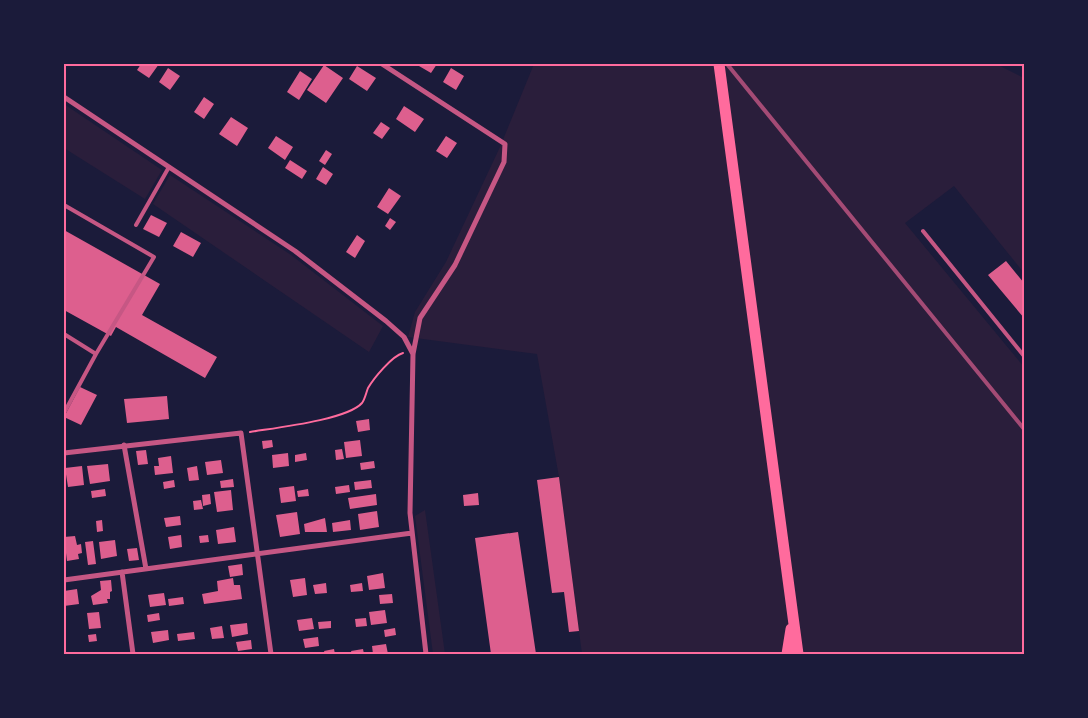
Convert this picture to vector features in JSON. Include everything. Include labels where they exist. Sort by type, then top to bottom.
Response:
[{"type":"main road","points":[[719,64],[798,654]]},
{"type":"main road","points":[[787,654],[794,615]]},
{"type":"street","points":[[382,64],[505,144],[504,162],[454,265],[420,318],[413,354],[410,492],[412,533],[426,654]]},
{"type":"street","points":[[64,97],[295,251],[386,321],[404,337],[413,354]]},
{"type":"street","points":[[64,453],[241,433],[271,654]]},
{"type":"street","points":[[124,445],[146,569]]},
{"type":"street","points":[[64,580],[412,533]]},
{"type":"street","points":[[122,572],[133,654]]},
{"type":"lane","points":[[136,225],[169,167]]},
{"type":"lane","points":[[64,205],[154,257],[96,354],[64,413]]},
{"type":"lane","points":[[922,230],[1024,356]]},
{"type":"lane","points":[[64,334],[96,354]]},
{"type":"path","points":[[241,433],[296,425],[353,409],[362,403],[369,388],[394,358],[401,353],[413,354]]},
{"type":"shaded area","points":[[534,64],[996,64],[1024,78],[1024,273],[954,186],[905,223],[1024,367],[1024,654],[582,654],[559,477],[537,354],[408,337],[415,312],[446,262],[500,147]]},
{"type":"shaded area","points":[[64,104],[162,170],[145,199],[64,148]]},
{"type":"shaded area","points":[[170,175],[291,255],[383,326],[369,352],[153,204]]},
{"type":"shaded area","points":[[425,510],[445,654],[433,654],[415,516]]},
{"type":"building","points":[[141,64],[159,64],[149,78],[137,70]]},
{"type":"building","points":[[420,64],[437,64],[431,73],[419,66]]},
{"type":"building","points":[[324,65],[343,78],[326,103],[307,90]]},
{"type":"building","points":[[357,66],[376,78],[367,91],[349,79]]},
{"type":"building","points":[[168,68],[180,76],[170,90],[159,82]]},
{"type":"building","points":[[451,68],[464,76],[456,90],[443,82]]},
{"type":"building","points":[[300,71],[312,79],[299,100],[287,92]]},
{"type":"building","points":[[204,97],[214,104],[204,119],[194,112]]},
{"type":"building","points":[[404,106],[424,119],[415,132],[396,119]]},
{"type":"building","points":[[231,117],[248,128],[237,146],[219,134]]},
{"type":"building","points":[[381,122],[390,128],[382,139],[373,133]]},
{"type":"building","points":[[276,136],[293,147],[285,160],[268,148]]},
{"type":"building","points":[[446,136],[457,143],[447,158],[436,151]]},
{"type":"building","points":[[326,150],[332,154],[325,165],[319,161]]},
{"type":"building","points":[[290,160],[307,171],[302,179],[285,168]]},
{"type":"building","points":[[323,167],[333,174],[326,185],[316,179]]},
{"type":"building","points":[[389,188],[401,196],[388,214],[377,207]]},
{"type":"building","points":[[151,215],[167,223],[159,237],[143,229]]},
{"type":"building","points":[[390,218],[396,222],[390,230],[385,226]]},
{"type":"building","points":[[64,230],[160,284],[142,315],[217,357],[205,378],[116,327],[111,336],[64,310]]},
{"type":"building","points":[[181,232],[201,243],[193,257],[173,246]]},
{"type":"building","points":[[357,235],[365,241],[355,258],[346,252]]},
{"type":"building","points":[[1006,261],[1024,283],[1024,318],[988,275]]},
{"type":"building","points":[[80,387],[97,395],[81,425],[64,417]]},
{"type":"building","points":[[167,396],[169,419],[127,423],[124,399]]},
{"type":"building","points":[[369,419],[370,430],[358,432],[356,421]]},
{"type":"building","points":[[272,440],[273,447],[263,449],[262,441]]},
{"type":"building","points":[[360,440],[362,456],[346,458],[344,442]]},
{"type":"building","points":[[342,449],[344,459],[336,460],[335,450]]},
{"type":"building","points":[[146,450],[148,464],[138,465],[136,451]]},
{"type":"building","points":[[288,453],[289,466],[273,468],[272,455]]},
{"type":"building","points":[[306,453],[307,460],[295,462],[295,455]]},
{"type":"building","points":[[171,456],[173,473],[155,475],[154,466],[159,466],[158,458]]},
{"type":"building","points":[[221,460],[223,473],[207,475],[205,462]]},
{"type":"building","points":[[374,461],[375,468],[361,470],[360,463]]},
{"type":"building","points":[[108,464],[110,481],[90,484],[87,466]]},
{"type":"building","points":[[82,466],[84,485],[68,487],[65,468]]},
{"type":"building","points":[[197,466],[199,480],[189,481],[187,468]]},
{"type":"building","points":[[559,477],[579,631],[569,632],[564,592],[552,593],[537,480]]},
{"type":"building","points":[[233,479],[234,487],[221,488],[220,481]]},
{"type":"building","points":[[174,480],[175,487],[164,489],[163,482]]},
{"type":"building","points":[[371,480],[372,488],[355,490],[354,482]]},
{"type":"building","points":[[349,485],[350,492],[336,494],[335,487]]},
{"type":"building","points":[[294,486],[296,501],[281,503],[279,488]]},
{"type":"building","points":[[105,489],[106,496],[92,498],[91,491]]},
{"type":"building","points":[[308,489],[309,496],[298,497],[297,491]]},
{"type":"building","points":[[231,490],[233,510],[217,512],[214,492]]},
{"type":"building","points":[[478,493],[479,505],[464,506],[463,495]]},
{"type":"building","points":[[210,494],[211,504],[203,506],[202,495]]},
{"type":"building","points":[[376,494],[377,505],[350,509],[348,498]]},
{"type":"building","points":[[201,500],[203,509],[194,510],[193,501]]},
{"type":"building","points":[[377,511],[379,527],[360,530],[358,514]]},
{"type":"building","points":[[297,512],[300,534],[280,537],[276,515]]},
{"type":"building","points":[[180,516],[181,525],[166,527],[164,518]]},
{"type":"building","points":[[325,518],[327,532],[305,532],[304,524]]},
{"type":"building","points":[[102,520],[103,531],[97,532],[96,521]]},
{"type":"building","points":[[350,520],[351,530],[333,532],[332,523]]},
{"type":"building","points":[[234,527],[236,542],[218,544],[216,530]]},
{"type":"building","points":[[518,532],[536,654],[491,654],[475,538]]},
{"type":"building","points":[[181,535],[182,547],[170,549],[168,537]]},
{"type":"building","points":[[208,535],[209,542],[200,543],[199,536]]},
{"type":"building","points":[[75,536],[77,545],[81,544],[82,553],[78,554],[79,559],[67,561],[64,537]]},
{"type":"building","points":[[115,540],[117,556],[101,559],[99,542]]},
{"type":"building","points":[[93,541],[96,564],[88,565],[85,542]]},
{"type":"building","points":[[137,548],[139,560],[129,561],[127,549]]},
{"type":"building","points":[[242,564],[243,575],[230,577],[228,566]]},
{"type":"building","points":[[383,573],[385,588],[369,590],[367,576]]},
{"type":"building","points":[[233,578],[234,585],[240,585],[242,599],[204,604],[202,594],[218,591],[217,581]]},
{"type":"building","points":[[305,578],[307,595],[293,597],[290,580]]},
{"type":"building","points":[[111,580],[112,591],[110,592],[110,599],[107,599],[108,603],[93,605],[91,596],[101,590],[100,581]]},
{"type":"building","points":[[326,583],[327,593],[315,594],[313,585]]},
{"type":"building","points":[[362,583],[363,591],[351,592],[350,585]]},
{"type":"building","points":[[77,589],[79,604],[64,606],[64,591]]},
{"type":"building","points":[[164,593],[166,605],[150,607],[148,595]]},
{"type":"building","points":[[392,594],[393,603],[380,604],[379,595]]},
{"type":"building","points":[[183,597],[184,604],[169,606],[168,599]]},
{"type":"building","points":[[385,610],[387,623],[371,625],[369,612]]},
{"type":"building","points":[[99,612],[101,628],[89,629],[87,613]]},
{"type":"building","points":[[159,613],[160,620],[148,622],[147,615]]},
{"type":"building","points":[[312,618],[314,629],[299,631],[297,620]]},
{"type":"building","points":[[366,618],[367,626],[356,627],[355,619]]},
{"type":"building","points":[[331,621],[331,628],[319,629],[318,622]]},
{"type":"building","points":[[247,623],[248,634],[232,637],[230,625]]},
{"type":"building","points":[[222,626],[224,638],[212,639],[210,628]]},
{"type":"building","points":[[395,628],[396,635],[385,637],[384,630]]},
{"type":"building","points":[[168,630],[169,640],[153,643],[151,632]]},
{"type":"building","points":[[194,632],[195,639],[178,641],[177,634]]},
{"type":"building","points":[[96,634],[97,641],[89,642],[88,635]]},
{"type":"building","points":[[318,637],[319,646],[305,648],[303,639]]},
{"type":"building","points":[[251,640],[252,649],[238,651],[236,642]]},
{"type":"building","points":[[386,644],[388,654],[373,654],[372,646]]},
{"type":"building","points":[[334,649],[335,654],[325,654],[324,651]]},
{"type":"building","points":[[363,649],[364,654],[352,654],[351,651]]},
{"type":"railway","points":[[727,64],[1024,429]]}]
